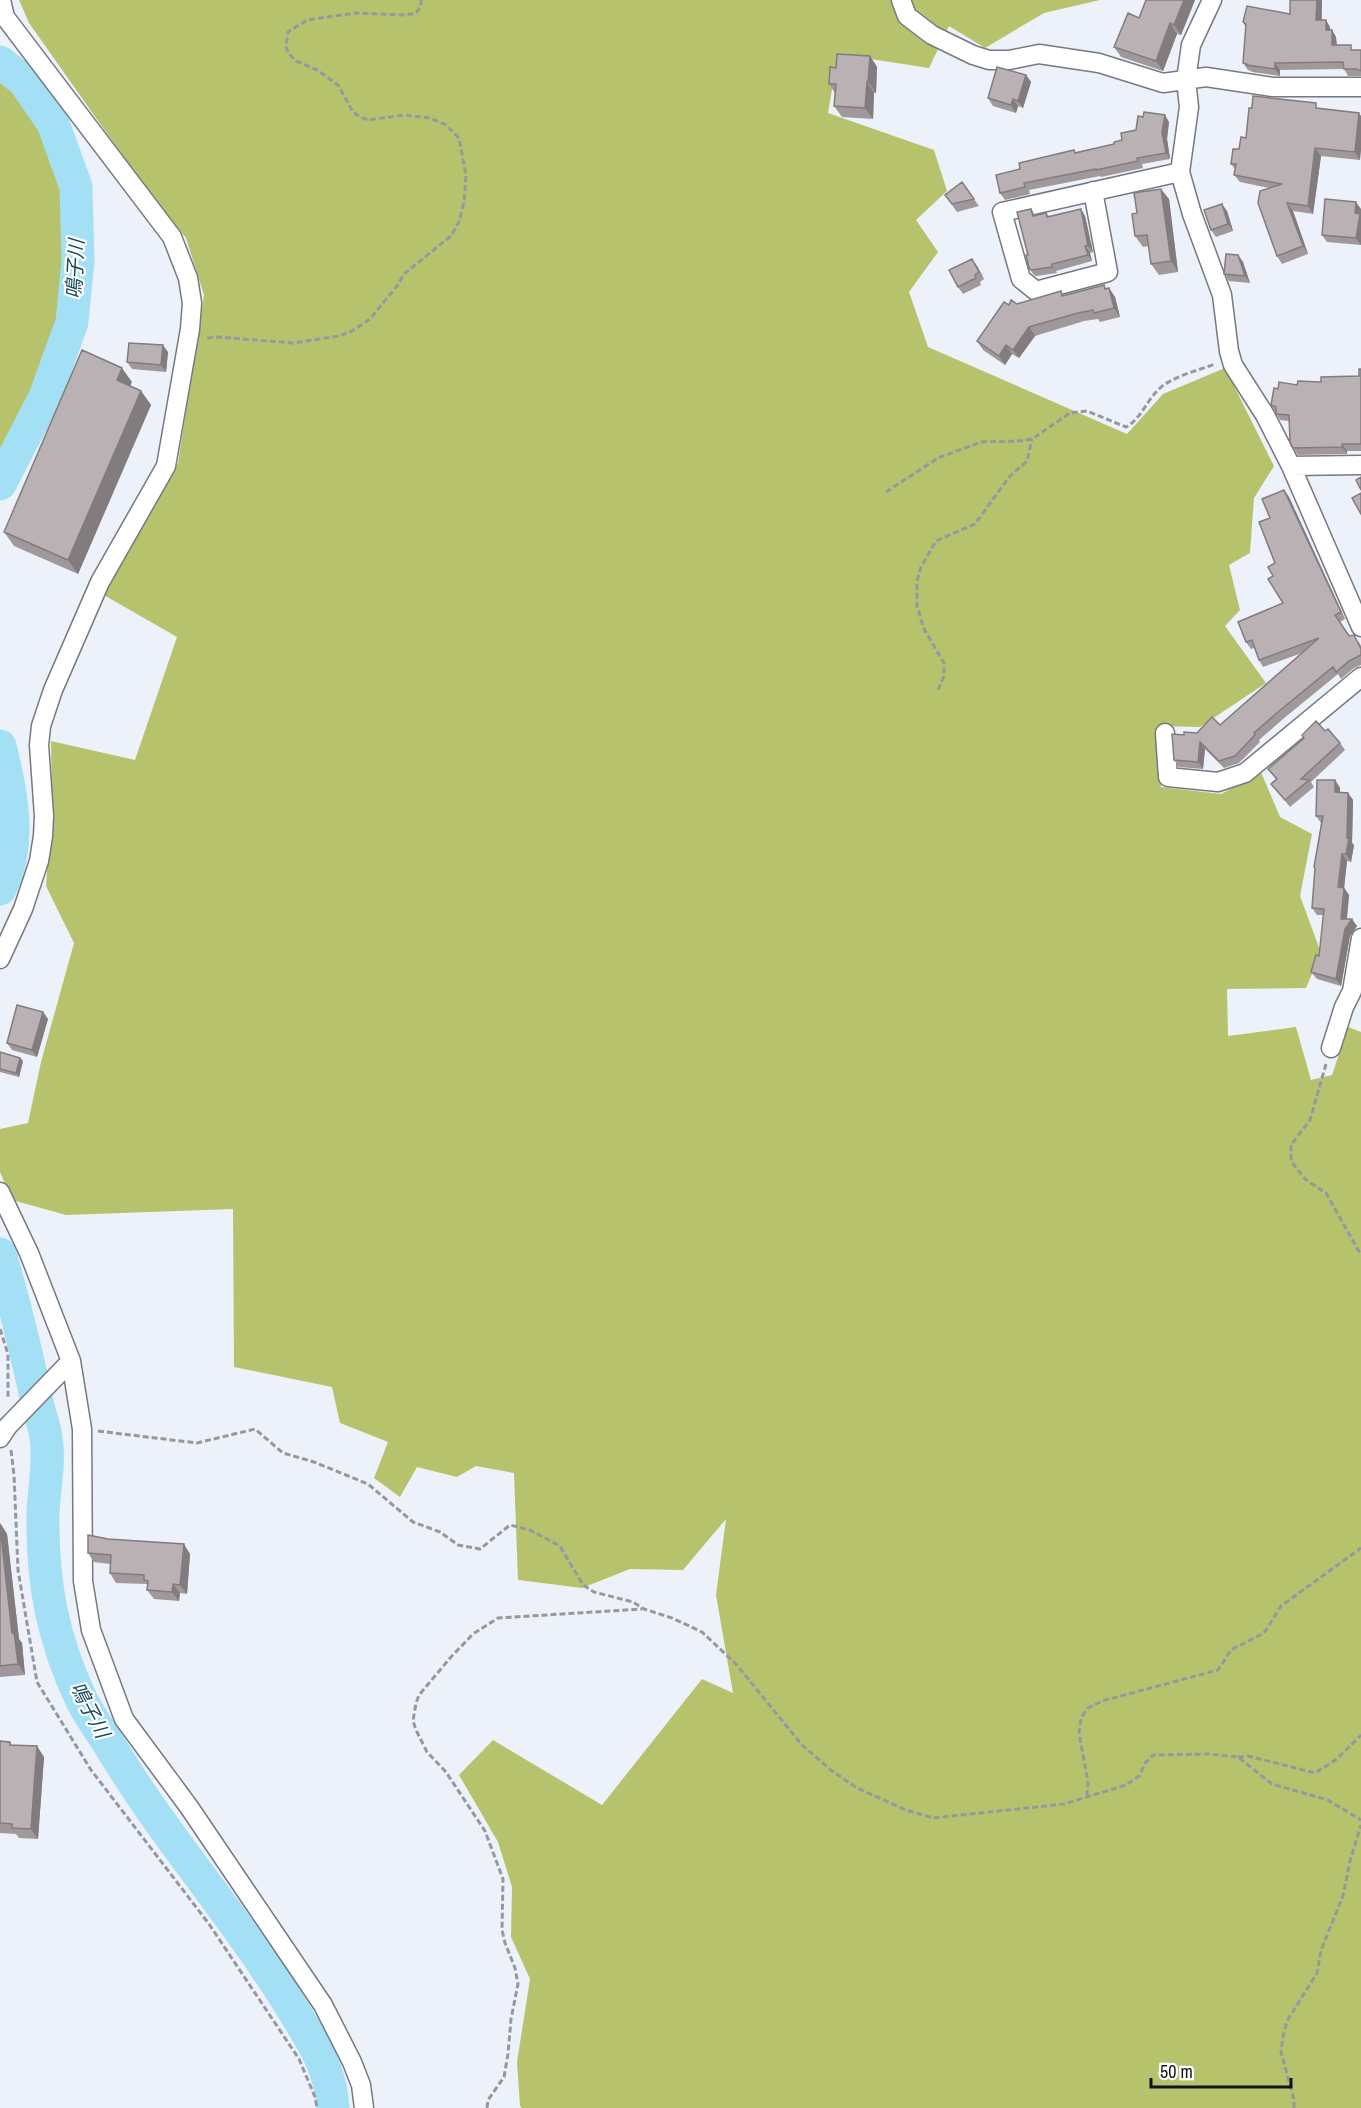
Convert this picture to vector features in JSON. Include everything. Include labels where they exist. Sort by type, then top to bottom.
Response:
[{"type":"street","points":[[0,0],[6,17],[172,237],[188,278],[192,303],[188,341],[166,466],[100,582],[53,690],[41,726],[39,745],[44,836],[39,861],[23,909],[0,959]]},
{"type":"street","points":[[901,0],[907,16],[932,34],[973,55],[989,60],[1009,60],[1039,54],[1099,63],[1163,83],[1206,77],[1273,87],[1361,87]]},
{"type":"street","points":[[1212,0],[1191,45],[1186,80],[1189,107],[1180,172],[1192,214],[1222,295],[1233,365],[1265,416],[1291,466],[1361,627]]},
{"type":"street","points":[[1093,191],[1107,272],[1036,291],[1021,279],[1002,212],[1093,191],[1180,172]]},
{"type":"street","points":[[1291,466],[1361,465]]},
{"type":"street","points":[[1165,733],[1168,777],[1218,782],[1245,773],[1361,677]]},
{"type":"street","points":[[1331,1048],[1344,1007],[1352,991],[1361,945]]},
{"type":"street","points":[[0,1192],[29,1253],[71,1361],[82,1429],[83,1581],[91,1630],[124,1719],[189,1807],[323,2005],[361,2085],[364,2108]]},
{"type":"street","points":[[0,1438],[8,1426],[71,1361]]},
{"type":"path","points":[[188,341],[218,337],[293,343],[352,332],[370,319],[404,274],[451,236],[459,222],[465,193],[466,176],[459,138],[446,125],[430,118],[404,115],[368,120],[360,117],[353,112],[338,85],[317,70],[296,61],[286,47],[288,32],[307,20],[355,13],[405,15],[416,13],[421,6],[421,0]]},
{"type":"path","points":[[886,492],[938,458],[981,442],[1032,439],[1070,413],[1087,411],[1126,427],[1133,424],[1160,388],[1183,376],[1231,358]]},
{"type":"path","points":[[938,690],[944,676],[944,663],[924,629],[917,606],[917,581],[921,567],[936,541],[975,524],[1009,477],[1027,461],[1032,439]]},
{"type":"path","points":[[1331,1048],[1310,1120],[1292,1145],[1292,1161],[1305,1179],[1326,1193],[1361,1255]]},
{"type":"path","points":[[82,1429],[196,1443],[255,1429],[283,1453],[314,1462],[368,1484],[413,1522],[440,1532],[458,1545],[480,1549],[510,1525],[530,1530],[560,1546],[583,1584],[594,1592],[633,1602],[644,1609],[672,1618],[702,1632],[735,1664],[802,1745],[832,1771],[857,1788],[906,1810],[933,1818],[1079,1801],[1126,1785],[1139,1776],[1146,1762],[1153,1755],[1248,1756],[1315,1773],[1336,1760],[1361,1735]]},
{"type":"path","points":[[1087,1797],[1088,1782],[1079,1733],[1081,1718],[1089,1708],[1102,1701],[1218,1670],[1231,1650],[1264,1633],[1281,1606],[1361,1548]]},
{"type":"path","points":[[487,2108],[488,2100],[504,2077],[518,1984],[502,1929],[503,1879],[485,1831],[446,1772],[427,1752],[416,1730],[413,1720],[416,1702],[419,1695],[458,1649],[473,1634],[498,1618],[644,1609]]},
{"type":"path","points":[[1238,1757],[1272,1784],[1328,1800],[1361,1820]]},
{"type":"path","points":[[1294,2108],[1294,2100],[1281,2052],[1282,2036],[1287,2021],[1317,1973],[1321,1950],[1343,1896],[1350,1861],[1361,1825]]},
{"type":"green space","points":[[19,0],[1100,0],[1044,13],[985,48],[949,26],[929,68],[838,54],[828,113],[934,150],[947,191],[916,220],[938,252],[909,292],[928,347],[1127,434],[1163,394],[1225,368],[1274,466],[1254,498],[1250,553],[1229,565],[1240,610],[1225,626],[1266,683],[1200,727],[1159,726],[1161,787],[1221,794],[1261,772],[1280,817],[1312,834],[1300,896],[1321,953],[1306,988],[1227,989],[1228,1036],[1296,1027],[1311,1080],[1332,1075],[1348,1027],[1361,1032],[1361,2108],[522,2108],[520,2106],[517,2062],[530,1979],[511,1937],[512,1887],[498,1842],[459,1775],[493,1740],[602,1805],[702,1679],[733,1693],[716,1595],[726,1519],[683,1570],[630,1569],[582,1588],[518,1580],[514,1473],[476,1466],[457,1477],[417,1467],[400,1497],[374,1478],[388,1442],[340,1423],[332,1387],[234,1367],[233,1209],[66,1215],[12,1200],[0,1172],[0,1129],[28,1123],[41,1062],[74,943],[46,886],[52,802],[51,741],[135,760],[177,637],[102,594],[178,463],[204,295],[186,238],[144,186],[29,23]]},
{"type":"green space","points":[[0,78],[15,90],[41,128],[64,190],[65,261],[59,319],[33,392],[0,456]]},
{"type":"building","points":[[1146,0],[1184,0],[1174,25],[1170,23],[1156,61],[1114,47],[1128,13],[1139,18]]},
{"type":"building","points":[[1290,0],[1317,0],[1316,20],[1326,20],[1326,30],[1332,30],[1332,45],[1351,45],[1351,50],[1361,50],[1361,71],[1344,69],[1343,62],[1275,63],[1275,69],[1243,63],[1246,24],[1243,22],[1247,6],[1290,14]]},
{"type":"building","points":[[837,54],[870,56],[865,108],[834,106],[836,84],[829,84],[830,67],[836,68]]},
{"type":"building","points":[[997,67],[1026,75],[1018,101],[1013,99],[1011,105],[988,98]]},
{"type":"building","points":[[1253,96],[1316,103],[1316,108],[1359,113],[1355,152],[1315,148],[1308,206],[1287,203],[1303,246],[1277,256],[1258,203],[1260,191],[1282,184],[1234,175],[1236,164],[1231,164],[1233,149],[1239,149],[1241,137],[1246,138],[1249,108],[1252,108]]},
{"type":"building","points":[[1144,112],[1165,115],[1162,132],[1166,153],[1137,158],[1138,161],[1096,170],[1024,183],[1025,187],[1000,193],[996,175],[1020,169],[1019,163],[1074,150],[1075,153],[1114,144],[1122,140],[1121,133],[1136,130],[1138,116],[1143,117]]},
{"type":"building","points":[[962,182],[974,199],[952,204],[945,195]]},
{"type":"building","points":[[1161,189],[1171,261],[1151,264],[1147,235],[1135,236],[1132,214],[1137,213],[1134,193]]},
{"type":"building","points":[[1325,199],[1356,202],[1355,213],[1360,214],[1356,238],[1322,235]]},
{"type":"building","points":[[1222,204],[1228,224],[1211,230],[1204,210]]},
{"type":"building","points":[[1031,209],[1033,216],[1046,213],[1047,217],[1081,209],[1088,255],[1052,264],[1052,267],[1031,270],[1017,212]]},
{"type":"building","points":[[1226,254],[1238,255],[1245,276],[1224,274]]},
{"type":"building","points":[[972,259],[979,272],[975,275],[976,278],[958,287],[949,270]]},
{"type":"building","points":[[1104,285],[1105,289],[1109,288],[1114,308],[1094,313],[1093,310],[1078,313],[1029,327],[1013,350],[1006,345],[999,356],[977,341],[1004,302],[1009,305],[1011,300],[1017,304],[1061,291],[1062,296]]},
{"type":"building","points":[[129,343],[163,345],[161,365],[127,362]]},
{"type":"building","points":[[82,350],[122,368],[117,380],[141,391],[68,560],[4,532]]},
{"type":"building","points":[[1359,369],[1361,369],[1361,444],[1342,444],[1342,447],[1293,448],[1290,442],[1289,415],[1276,414],[1276,407],[1271,405],[1274,388],[1278,389],[1279,382],[1297,385],[1298,381],[1321,382],[1321,377],[1359,376]]},
{"type":"building","points":[[1361,477],[1361,490],[1356,480]]},
{"type":"building","points":[[1284,490],[1341,612],[1335,615],[1349,636],[1354,635],[1361,649],[1361,655],[1336,672],[1333,667],[1254,733],[1255,735],[1235,756],[1219,761],[1200,742],[1198,762],[1174,760],[1172,734],[1197,733],[1212,717],[1220,725],[1319,638],[1259,660],[1252,640],[1246,642],[1238,622],[1283,603],[1268,579],[1273,576],[1268,567],[1275,563],[1259,522],[1270,518],[1262,499]]},
{"type":"building","points":[[1361,493],[1361,514],[1352,498]]},
{"type":"building","points":[[1316,721],[1325,731],[1328,729],[1340,743],[1301,779],[1309,780],[1285,800],[1271,784],[1277,779],[1268,769],[1304,738],[1302,735]]},
{"type":"building","points":[[1317,780],[1335,780],[1335,792],[1348,793],[1347,838],[1349,838],[1346,854],[1342,854],[1338,887],[1344,888],[1341,919],[1352,919],[1345,929],[1336,979],[1311,972],[1316,955],[1319,956],[1324,909],[1312,908],[1314,867],[1323,816],[1316,816]]},
{"type":"building","points":[[17,1005],[43,1012],[32,1050],[7,1043]]},
{"type":"building","points":[[0,1052],[20,1058],[16,1073],[0,1069]]},
{"type":"building","points":[[0,1526],[12,1633],[14,1632],[18,1664],[0,1666]]},
{"type":"building","points":[[88,1535],[108,1539],[184,1544],[180,1585],[173,1584],[172,1592],[147,1590],[148,1581],[144,1580],[144,1575],[110,1573],[111,1555],[88,1553]]},
{"type":"building","points":[[0,1741],[10,1742],[10,1745],[37,1746],[31,1829],[12,1828],[12,1824],[0,1823]]},
{"type":"waterway","name":"鳴子川","points":[[0,62],[24,81],[53,123],[76,187],[78,261],[72,322],[45,397],[0,484]]},
{"type":"waterway","name":"鳴子川","points":[[0,746],[13,818],[11,854],[0,889]]},
{"type":"waterway","name":"鳴子川","points":[[0,1254],[45,1434],[47,1457],[43,1513],[44,1563],[51,1609],[63,1655],[85,1707],[132,1781],[243,1935],[302,2023],[323,2063],[333,2108]]}]
